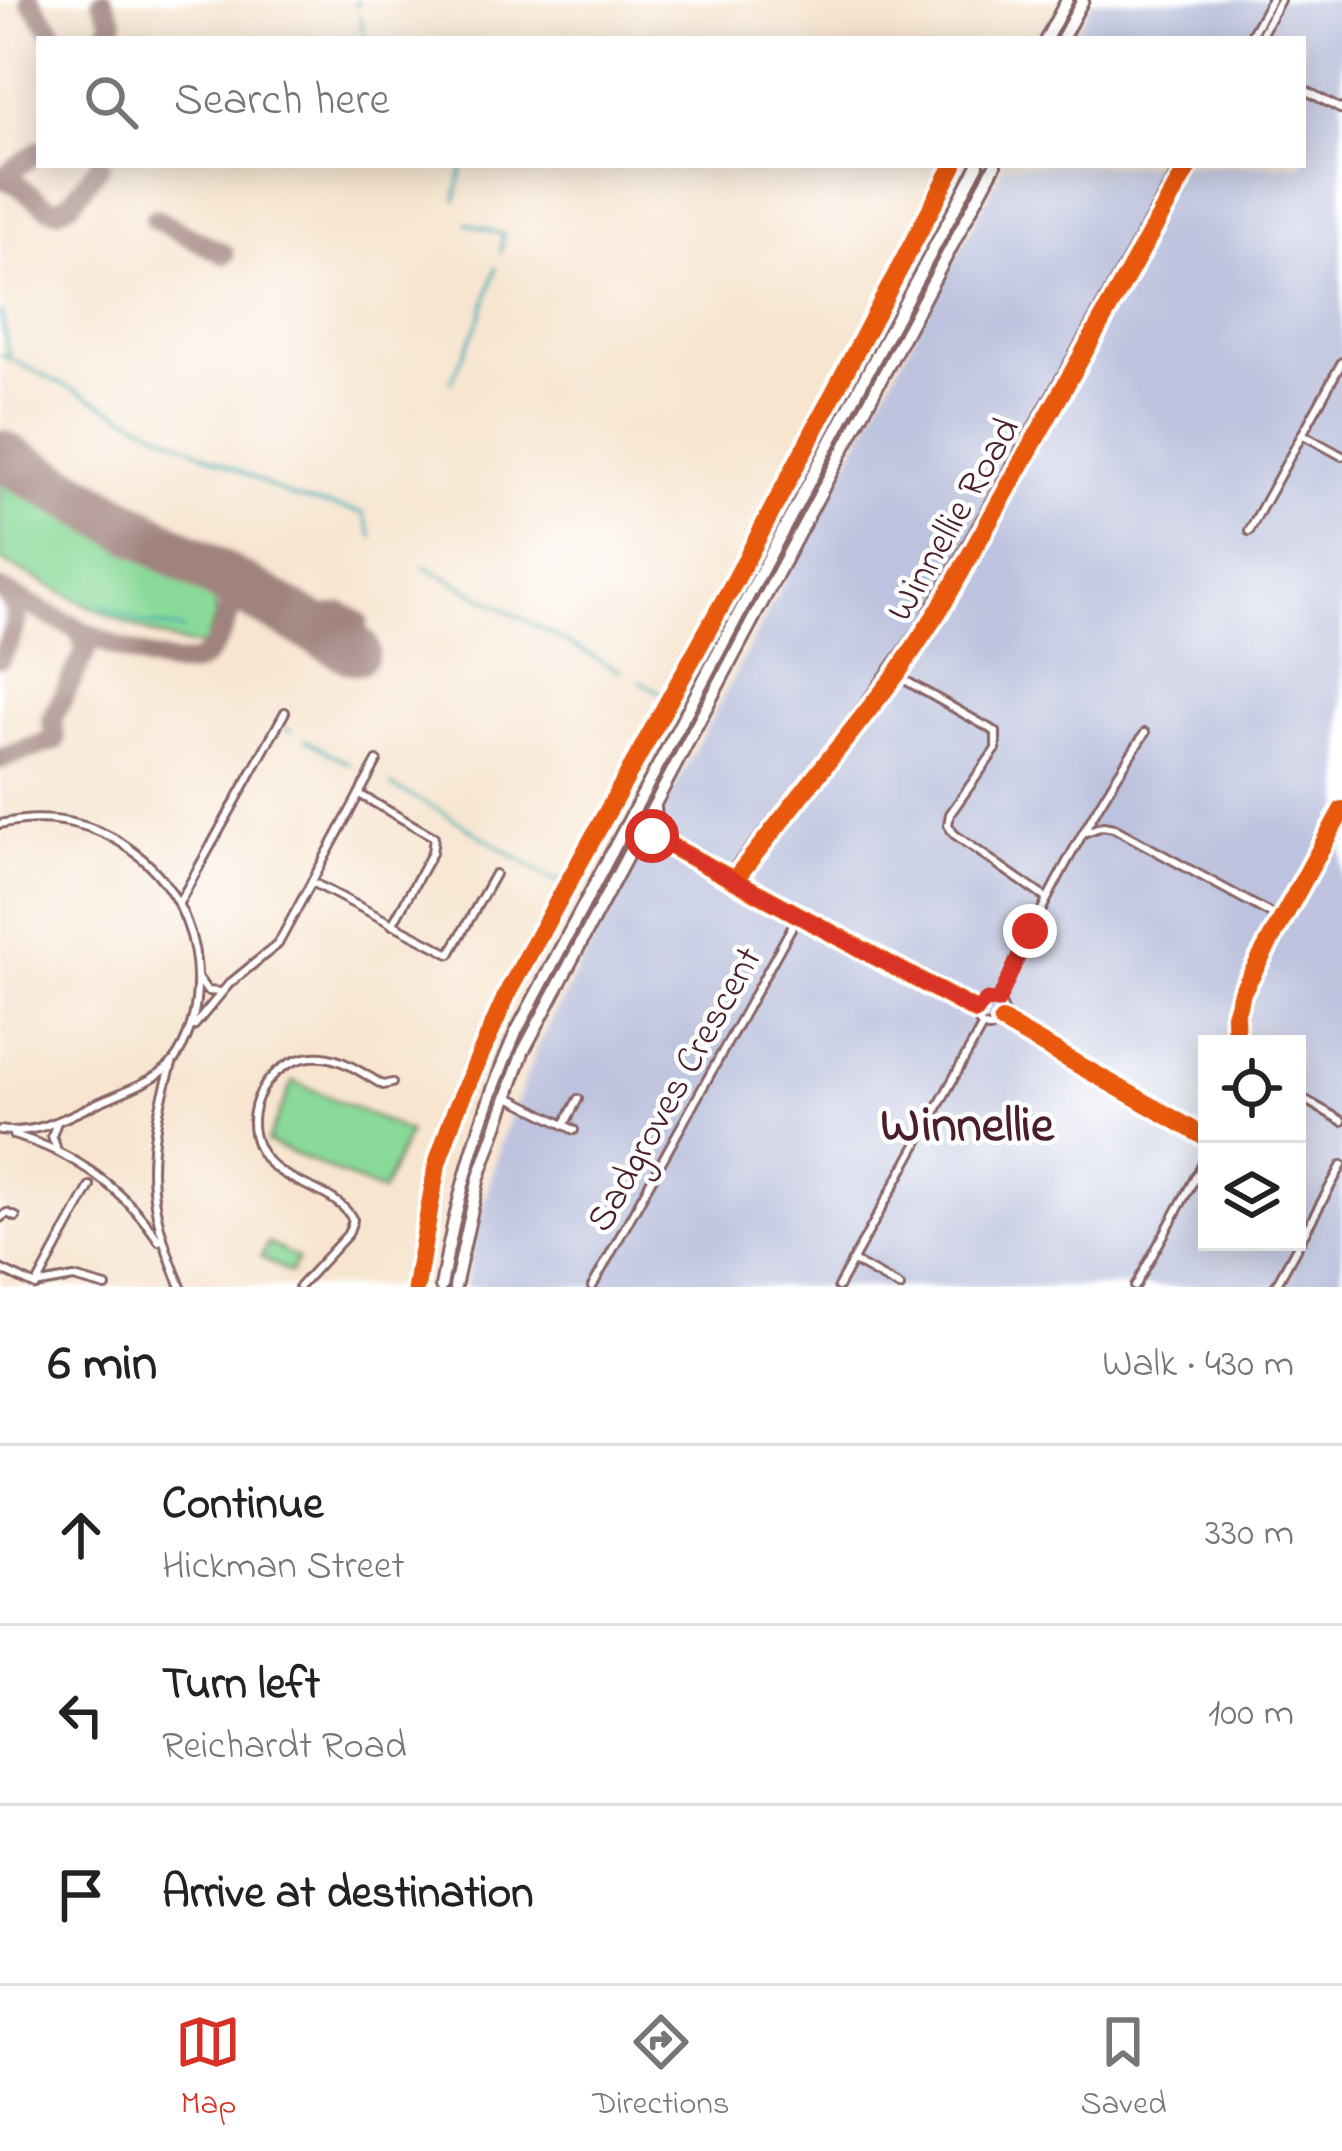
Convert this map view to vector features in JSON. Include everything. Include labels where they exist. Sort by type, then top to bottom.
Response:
[{"type":"highway","points":[[1048,36],[1066,0]]},
{"type":"highway","points":[[1065,36],[1083,0]]},
{"type":"highway","points":[[441,1287],[505,1096],[541,1016],[986,168]]},
{"type":"highway","points":[[455,1287],[452,1263],[459,1195],[490,1094],[548,970],[986,168]]},
{"type":"highway","points":[[637,805],[640,827]]},
{"type":"highway","points":[[586,898],[595,892],[628,830],[640,827]]},
{"type":"highway","points":[[548,970],[559,960],[575,929],[590,923]]},
{"type":"street","points":[[1252,36],[1271,0]]},
{"type":"street","points":[[1261,36],[1280,0]]},
{"type":"street","points":[[1306,90],[1342,110]]},
{"type":"street","name":"Winnellie Road","points":[[892,672],[971,542],[1178,168]]},
{"type":"street","name":"Winnellie Road","points":[[732,876],[953,587],[1187,168]]},
{"type":"street","points":[[1249,531],[1342,362]]},
{"type":"street","points":[[1302,434],[1342,456]]},
{"type":"street","points":[[892,672],[996,732],[996,748],[950,814],[949,825],[954,834],[1047,899]]},
{"type":"street","points":[[179,903],[285,712]]},
{"type":"street","points":[[998,1002],[1047,899],[1144,733]]},
{"type":"street","points":[[185,1039],[224,989],[276,947],[377,761]]},
{"type":"street","points":[[663,788],[657,818],[673,841]]},
{"type":"street","points":[[359,794],[434,837],[432,853],[392,925]]},
{"type":"street","points":[[1236,1035],[1242,992],[1342,811]]},
{"type":"street","points":[[0,824],[49,819],[104,832],[141,855],[179,903],[193,938],[195,1009],[160,1100],[152,1141],[158,1228],[181,1287]]},
{"type":"street","points":[[1083,834],[1103,826],[1114,828],[1283,921]]},
{"type":"street","points":[[640,827],[732,876]]},
{"type":"street","points":[[640,827],[976,1011],[982,1027],[838,1287]]},
{"type":"street","points":[[632,847],[679,850]]},
{"type":"street","points":[[312,881],[450,954],[495,874]]},
{"type":"street","name":"Sadgroves Crescent","points":[[592,1287],[799,914]]},
{"type":"street","points":[[197,975],[207,991],[224,989]]},
{"type":"street","points":[[976,1011],[987,1000],[998,1002],[1004,1011],[994,1028],[982,1027]]},
{"type":"street","points":[[1002,1021],[1198,1133]]},
{"type":"street","points":[[299,1287],[348,1234],[352,1216],[280,1173],[266,1159],[253,1126],[260,1094],[279,1069],[311,1057],[332,1059],[383,1084],[392,1083]]},
{"type":"street","points":[[0,1131],[33,1131],[58,1122],[172,1064]]},
{"type":"street","points":[[140,1084],[153,1088],[160,1100]]},
{"type":"street","points":[[505,1096],[574,1130]]},
{"type":"street","points":[[564,1125],[578,1099]]},
{"type":"street","points":[[1306,1100],[1342,1121]]},
{"type":"street","points":[[58,1122],[52,1136],[58,1150]]},
{"type":"street","points":[[0,1131],[58,1150],[102,1178],[131,1205],[170,1260]]},
{"type":"street","points":[[1275,1287],[1342,1165]]},
{"type":"street","points":[[1135,1287],[1198,1172]]},
{"type":"street","points":[[36,1287],[90,1186]]},
{"type":"street","points":[[0,1218],[16,1217]]},
{"type":"street","points":[[853,1261],[900,1287]]},
{"type":"street","points":[[0,1269],[36,1287],[78,1278],[106,1287]]},
{"type":"shaded area","points":[[1093,0],[1342,0],[1342,1287],[466,1287],[501,1142],[539,1043],[1003,168],[1306,168],[1306,36],[1074,36]]},
{"type":"green space","points":[[0,478],[215,596],[216,617],[204,645],[131,625],[0,560]]},
{"type":"green space","points":[[293,1081],[409,1132],[382,1192],[267,1142]]},
{"type":"green space","points":[[268,1243],[298,1259],[290,1273],[261,1257]]},
{"type":"waterway","points":[[356,0],[357,5]]},
{"type":"waterway","points":[[360,17],[364,36]]},
{"type":"waterway","points":[[456,200],[462,168]]},
{"type":"waterway","points":[[467,223],[503,235],[501,252]]},
{"type":"waterway","points":[[451,382],[481,316],[496,268]]},
{"type":"waterway","points":[[0,311],[9,356]]},
{"type":"waterway","points":[[0,354],[292,497],[363,513],[373,537]]},
{"type":"waterway","points":[[424,566],[620,671]]},
{"type":"waterway","points":[[102,605],[142,623],[183,630]]},
{"type":"waterway","points":[[640,681],[675,701]]},
{"type":"waterway","points":[[286,728],[290,731]]},
{"type":"waterway","points":[[306,740],[350,764]]},
{"type":"waterway","points":[[391,786],[551,879],[568,883]]},
{"type":"taxiway","points":[[30,0],[56,36]]},
{"type":"taxiway","points":[[102,0],[113,22],[103,36]]},
{"type":"taxiway","points":[[0,179],[36,153]]},
{"type":"taxiway","points":[[1,179],[57,210],[71,202],[98,168]]},
{"type":"taxiway","points":[[155,219],[224,254]]},
{"type":"taxiway","points":[[0,590],[119,648],[167,663],[188,664],[212,649],[228,618],[230,592],[219,575]]},
{"type":"taxiway","points":[[0,658],[16,616],[3,591]]},
{"type":"taxiway","points":[[228,611],[245,598],[265,601]]},
{"type":"taxiway","points":[[297,619],[343,613],[358,622],[345,645]]},
{"type":"taxiway","points":[[0,759],[55,740],[52,719],[86,651],[73,625]]},
{"type":"runway","points":[[0,455],[354,650]]},
{"type":"cycle path","points":[[416,1287],[437,1164],[509,990],[737,577],[952,168]]},
{"type":"cycle path","points":[[734,880],[896,675],[941,607],[1187,168]]},
{"type":"cycle path","points":[[1236,1035],[1242,992],[1342,810]]},
{"type":"cycle path","points":[[641,830],[976,1011]]},
{"type":"cycle path","points":[[1002,1021],[1198,1133]]},
{"type":"district","name":"Winnellie","points":[[967,1122]]},
{"type":"route","points":[[652,836],[976,1011],[982,1002],[998,1002],[1030,931]]}]
